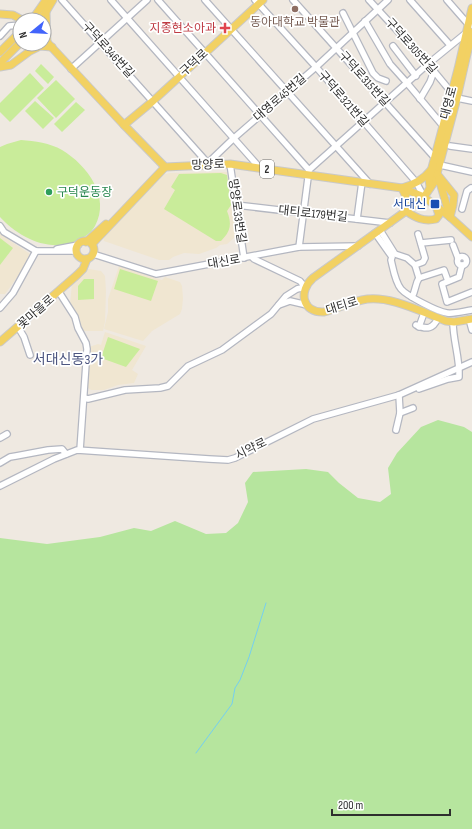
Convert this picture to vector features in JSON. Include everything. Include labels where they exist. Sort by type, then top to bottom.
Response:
[{"type":"main road","points":[[38,12],[46,0]]},
{"type":"main road","points":[[47,12],[53,0]]},
{"type":"main road","name":"구덕로","points":[[124,125],[206,53],[259,1]]},
{"type":"main road","name":"대영로","points":[[435,171],[440,165],[469,32],[472,8]]},
{"type":"main road","points":[[0,14],[12,15]]},
{"type":"main road","points":[[0,52],[12,40]]},
{"type":"main road","points":[[52,47],[165,167],[125,211],[89,243],[83,242],[77,248],[87,257]]},
{"type":"main road","points":[[0,63],[12,51]]},
{"type":"main road","points":[[0,67],[11,65],[27,52]]},
{"type":"main road","name":"대영로","points":[[435,171],[435,158],[443,126],[454,96]]},
{"type":"main road","points":[[115,115],[121,117],[128,116],[144,109]]},
{"type":"main road","name":"망양로","points":[[165,167],[230,164],[309,173],[402,188],[424,197]]},
{"type":"main road","points":[[406,211],[407,199],[402,188],[435,171]]},
{"type":"main road","points":[[305,287],[313,278],[424,197],[435,181],[435,171]]},
{"type":"main road","points":[[435,171],[450,217]]},
{"type":"main road","name":"2","points":[[424,197],[470,234]]},
{"type":"main road","points":[[406,211],[421,220],[433,220],[439,215],[436,206]]},
{"type":"main road","name":"꽃마을로","points":[[0,342],[71,280],[79,267],[94,251],[89,243]]},
{"type":"main road","name":"대티로","points":[[305,287],[304,296],[307,305],[314,311],[324,312],[364,299],[376,299],[393,301],[446,321],[453,322],[471,319]]},
{"type":"street","name":"구덕로346번길","points":[[62,0],[153,101],[207,164]]},
{"type":"street","points":[[111,0],[260,168]]},
{"type":"street","points":[[72,69],[147,0]]},
{"type":"street","points":[[158,0],[206,53],[309,173]]},
{"type":"street","points":[[205,0],[370,184]]},
{"type":"street","name":"구덕로315번길","points":[[293,0],[435,158]]},
{"type":"street","name":"구덕로305번길","points":[[369,0],[428,64],[454,96]]},
{"type":"street","name":"대영로45번길","points":[[207,164],[234,138],[316,67],[388,0]]},
{"type":"street","points":[[410,0],[450,46]]},
{"type":"street","points":[[447,0],[470,24]]},
{"type":"street","name":"구덕로321번길","points":[[259,1],[416,182],[424,197]]},
{"type":"street","points":[[343,13],[373,73],[378,78],[386,81]]},
{"type":"street","points":[[365,21],[390,64],[408,83],[443,126]]},
{"type":"street","points":[[0,36],[9,26],[12,26]]},
{"type":"street","points":[[299,247],[309,173],[336,146],[428,64],[469,32]]},
{"type":"street","points":[[393,46],[416,76]]},
{"type":"street","points":[[420,98],[430,82],[434,71]]},
{"type":"street","points":[[454,96],[472,101]]},
{"type":"street","points":[[450,146],[472,149]]},
{"type":"street","name":"망양로33번길","points":[[230,164],[244,258]]},
{"type":"street","points":[[440,165],[472,172]]},
{"type":"street","points":[[358,219],[362,182]]},
{"type":"street","points":[[462,209],[466,195],[471,188]]},
{"type":"street","points":[[466,195],[472,197]]},
{"type":"street","name":"대티로179번길","points":[[236,205],[390,223]]},
{"type":"street","points":[[0,226],[4,232],[36,251],[77,248]]},
{"type":"street","points":[[378,231],[395,254],[407,258],[415,265],[419,278]]},
{"type":"street","points":[[378,231],[392,257],[390,260],[400,288],[412,297],[440,311],[447,313],[472,310]]},
{"type":"street","points":[[415,265],[425,260],[418,234]]},
{"type":"street","points":[[421,243],[452,243],[458,258],[462,256],[465,257],[467,261],[467,264],[460,277],[442,284],[447,302],[447,313]]},
{"type":"street","name":"대신로","points":[[87,257],[156,274],[299,247],[358,246]]},
{"type":"street","points":[[0,308],[13,293],[36,251]]},
{"type":"street","points":[[84,398],[88,399],[125,390],[160,388],[168,386],[188,366],[222,350],[271,314],[286,296],[297,289],[305,287],[300,281],[252,257]]},
{"type":"street","points":[[412,297],[416,291],[416,283],[419,278],[444,270],[448,281]]},
{"type":"street","points":[[59,292],[75,317],[87,349],[80,450]]},
{"type":"street","points":[[447,302],[472,292]]},
{"type":"street","points":[[277,306],[290,301],[307,305]]},
{"type":"street","points":[[424,313],[417,326],[425,328],[432,326],[438,318]]},
{"type":"street","points":[[471,319],[472,330]]},
{"type":"street","points":[[396,430],[400,413],[399,396],[459,377],[460,367],[453,332],[453,322]]},
{"type":"street","points":[[18,327],[30,355]]},
{"type":"street","name":"시약로","points":[[0,486],[66,454],[80,450],[228,460],[235,458],[313,419],[399,396],[472,362]]},
{"type":"street","points":[[400,413],[413,408]]},
{"type":"street","points":[[0,438],[7,434]]},
{"type":"street","points":[[0,463],[10,458],[48,450],[63,449],[66,454]]},
{"type":"shaded area","points":[[227,172],[236,233],[235,237],[227,244],[220,245],[199,254],[184,253],[169,260],[159,260],[104,241],[103,235],[161,175],[170,173]]},
{"type":"shaded area","points":[[0,234],[30,254],[24,268],[5,294],[0,294]]},
{"type":"shaded area","points":[[119,266],[162,280],[165,277],[180,282],[182,286],[183,298],[180,314],[152,331],[143,341],[104,329],[108,312],[108,299]]},
{"type":"shaded area","points":[[89,269],[101,271],[105,276],[105,322],[103,331],[80,331],[74,328],[71,318],[70,304],[72,283],[81,270]]},
{"type":"shaded area","points":[[105,332],[146,346],[132,370],[138,374],[134,383],[118,385],[104,390],[91,390],[85,385],[89,347],[98,344],[101,345]]},
{"type":"green space","points":[[41,64],[54,77],[48,84],[35,71]]},
{"type":"green space","points":[[30,73],[44,88],[10,122],[0,112],[0,103]]},
{"type":"green space","points":[[56,80],[75,99],[56,118],[37,98]]},
{"type":"green space","points":[[35,101],[54,118],[43,129],[25,111]]},
{"type":"green space","points":[[76,102],[85,110],[62,132],[54,124]]},
{"type":"green space","name":"구덕운동장","points":[[21,140],[42,143],[62,150],[71,156],[88,173],[98,193],[100,204],[99,215],[95,226],[84,237],[66,244],[45,244],[25,237],[0,217],[0,147]]},
{"type":"green space","points":[[221,173],[227,175],[231,205],[227,211],[230,220],[230,227],[229,231],[221,241],[216,241],[164,209],[175,190],[171,187],[179,174]]},
{"type":"green space","points":[[0,238],[13,248],[0,265]]},
{"type":"green space","points":[[120,269],[158,281],[151,301],[114,289]]},
{"type":"green space","points":[[84,279],[94,279],[94,299],[78,300],[78,286]]},
{"type":"green space","points":[[108,337],[140,349],[126,367],[101,358]]},
{"type":"green space","points":[[438,420],[464,427],[472,432],[472,829],[0,829],[0,538],[47,544],[100,537],[134,528],[151,531],[175,521],[206,534],[226,533],[238,523],[248,502],[245,483],[253,472],[306,469],[328,472],[358,498],[380,502],[391,494],[388,468],[397,453],[421,427]]},
{"type":"waterway","points":[[196,753],[232,704],[235,688],[240,680],[249,657],[266,603]]},
{"type":"place","name":"동아대학교 박물관","points":[[295,9]]},
{"type":"place","name":"지종현소아과","points":[[225,28]]},
{"type":"place","name":"구덕운동장","points":[[49,192]]},
{"type":"place","name":"서대신","points":[[435,204]]},
{"type":"district","name":"서대신동3가","points":[[68,359]]}]
